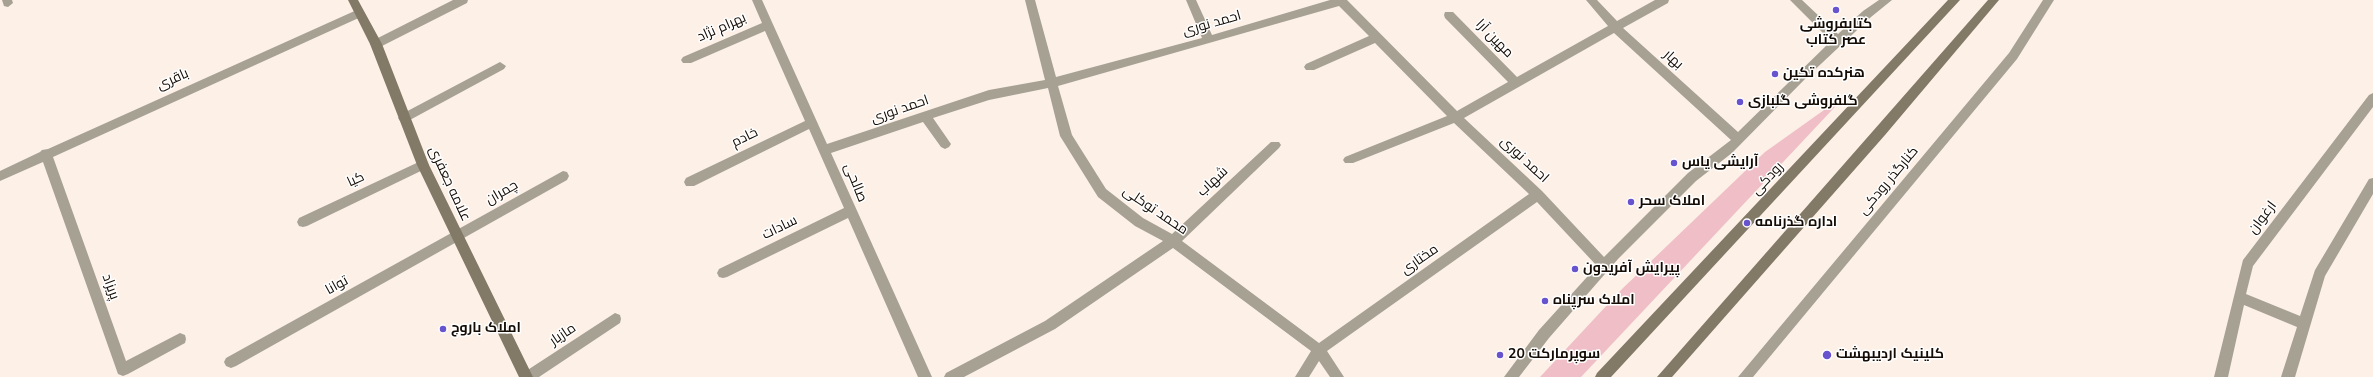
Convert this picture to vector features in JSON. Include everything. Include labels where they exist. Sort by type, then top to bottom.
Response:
[{"type":"main road","name":"علامه جعفری","points":[[353,0],[376,44],[422,166],[527,377]]},
{"type":"main road","name":"رودکی","points":[[1602,377],[1955,0]]},
{"type":"main road","points":[[1664,377],[1881,132],[1994,0]]},
{"type":"street","points":[[376,44],[463,0]]},
{"type":"street","name":"محمد توکلی","points":[[1030,0],[1066,136],[1102,193],[1139,222],[1173,241],[1319,350],[1337,377]]},
{"type":"street","points":[[1191,0],[1209,40]]},
{"type":"street","name":"بهار","points":[[1591,0],[1616,28],[1738,139]]},
{"type":"street","points":[[1348,160],[1456,117],[1664,0]]},
{"type":"street","points":[[1795,0],[1838,41]]},
{"type":"street","points":[[1511,377],[1544,334],[1605,266],[1692,177],[1728,150],[1838,41],[1867,14],[1887,0]]},
{"type":"street","name":"کنارگذر رودکی","points":[[1745,377],[2013,56],[2048,0]]},
{"type":"street","name":"صالحی","points":[[759,1],[925,377]]},
{"type":"street","name":"احمد نوری","points":[[826,150],[989,95],[1052,83],[1209,40],[1341,1],[1456,117],[1538,194],[1605,266]]},
{"type":"street","name":"باقری","points":[[0,176],[46,153],[359,13]]},
{"type":"street","name":"مهین آرا","points":[[1449,15],[1517,84]]},
{"type":"street","name":"بهرام نژاد","points":[[687,60],[768,24]]},
{"type":"street","points":[[1310,67],[1377,37]]},
{"type":"street","points":[[404,118],[500,66]]},
{"type":"street","name":"ارغوان","points":[[2221,377],[2247,264],[2373,98]]},
{"type":"street","points":[[926,117],[945,144]]},
{"type":"street","name":"خادم","points":[[690,182],[813,122]]},
{"type":"street","name":"شهاب","points":[[951,377],[1050,325],[1173,241],[1275,145]]},
{"type":"street","name":"پریزاد","points":[[46,153],[123,370],[180,339]]},
{"type":"street","name":"کیا","points":[[303,222],[422,166]]},
{"type":"street","name":"چمران","points":[[457,236],[563,176]]},
{"type":"street","points":[[2288,377],[2319,274],[2373,183]]},
{"type":"street","name":"مختاری","points":[[1319,350],[1538,194]]},
{"type":"street","name":"سادات","points":[[723,273],[850,210]]},
{"type":"street","name":"توانا","points":[[231,362],[457,236]]},
{"type":"street","points":[[2240,297],[2304,324]]},
{"type":"street","name":"مازیار","points":[[527,377],[615,319]]},
{"type":"street","points":[[1302,377],[1319,350]]},
{"type":"shaded area","points":[[1848,93],[1581,377],[1540,377],[1622,289],[1765,152]]},
{"type":"place","name":"کتابفروشی عصر کتاب","points":[[1836,10]]},
{"type":"place","name":"هنرکده تکین","points":[[1775,74]]},
{"type":"place","name":"گلفروشی گلبازی","points":[[1740,102]]},
{"type":"place","name":"آرایشی یاس","points":[[1674,163]]},
{"type":"place","name":"املاک سحر","points":[[1631,202]]},
{"type":"place","name":"اداره گذرنامه","points":[[1747,223]]},
{"type":"place","name":"پیرایش آفریدون","points":[[1575,269]]},
{"type":"place","name":"املاک سرپناه","points":[[1545,301]]},
{"type":"place","name":"املاک باروج","points":[[443,329]]},
{"type":"place","name":"سوپرمارکت 20","points":[[1500,355]]},
{"type":"place","name":"کلینیک اردیبهشت","points":[[1827,355]]}]
